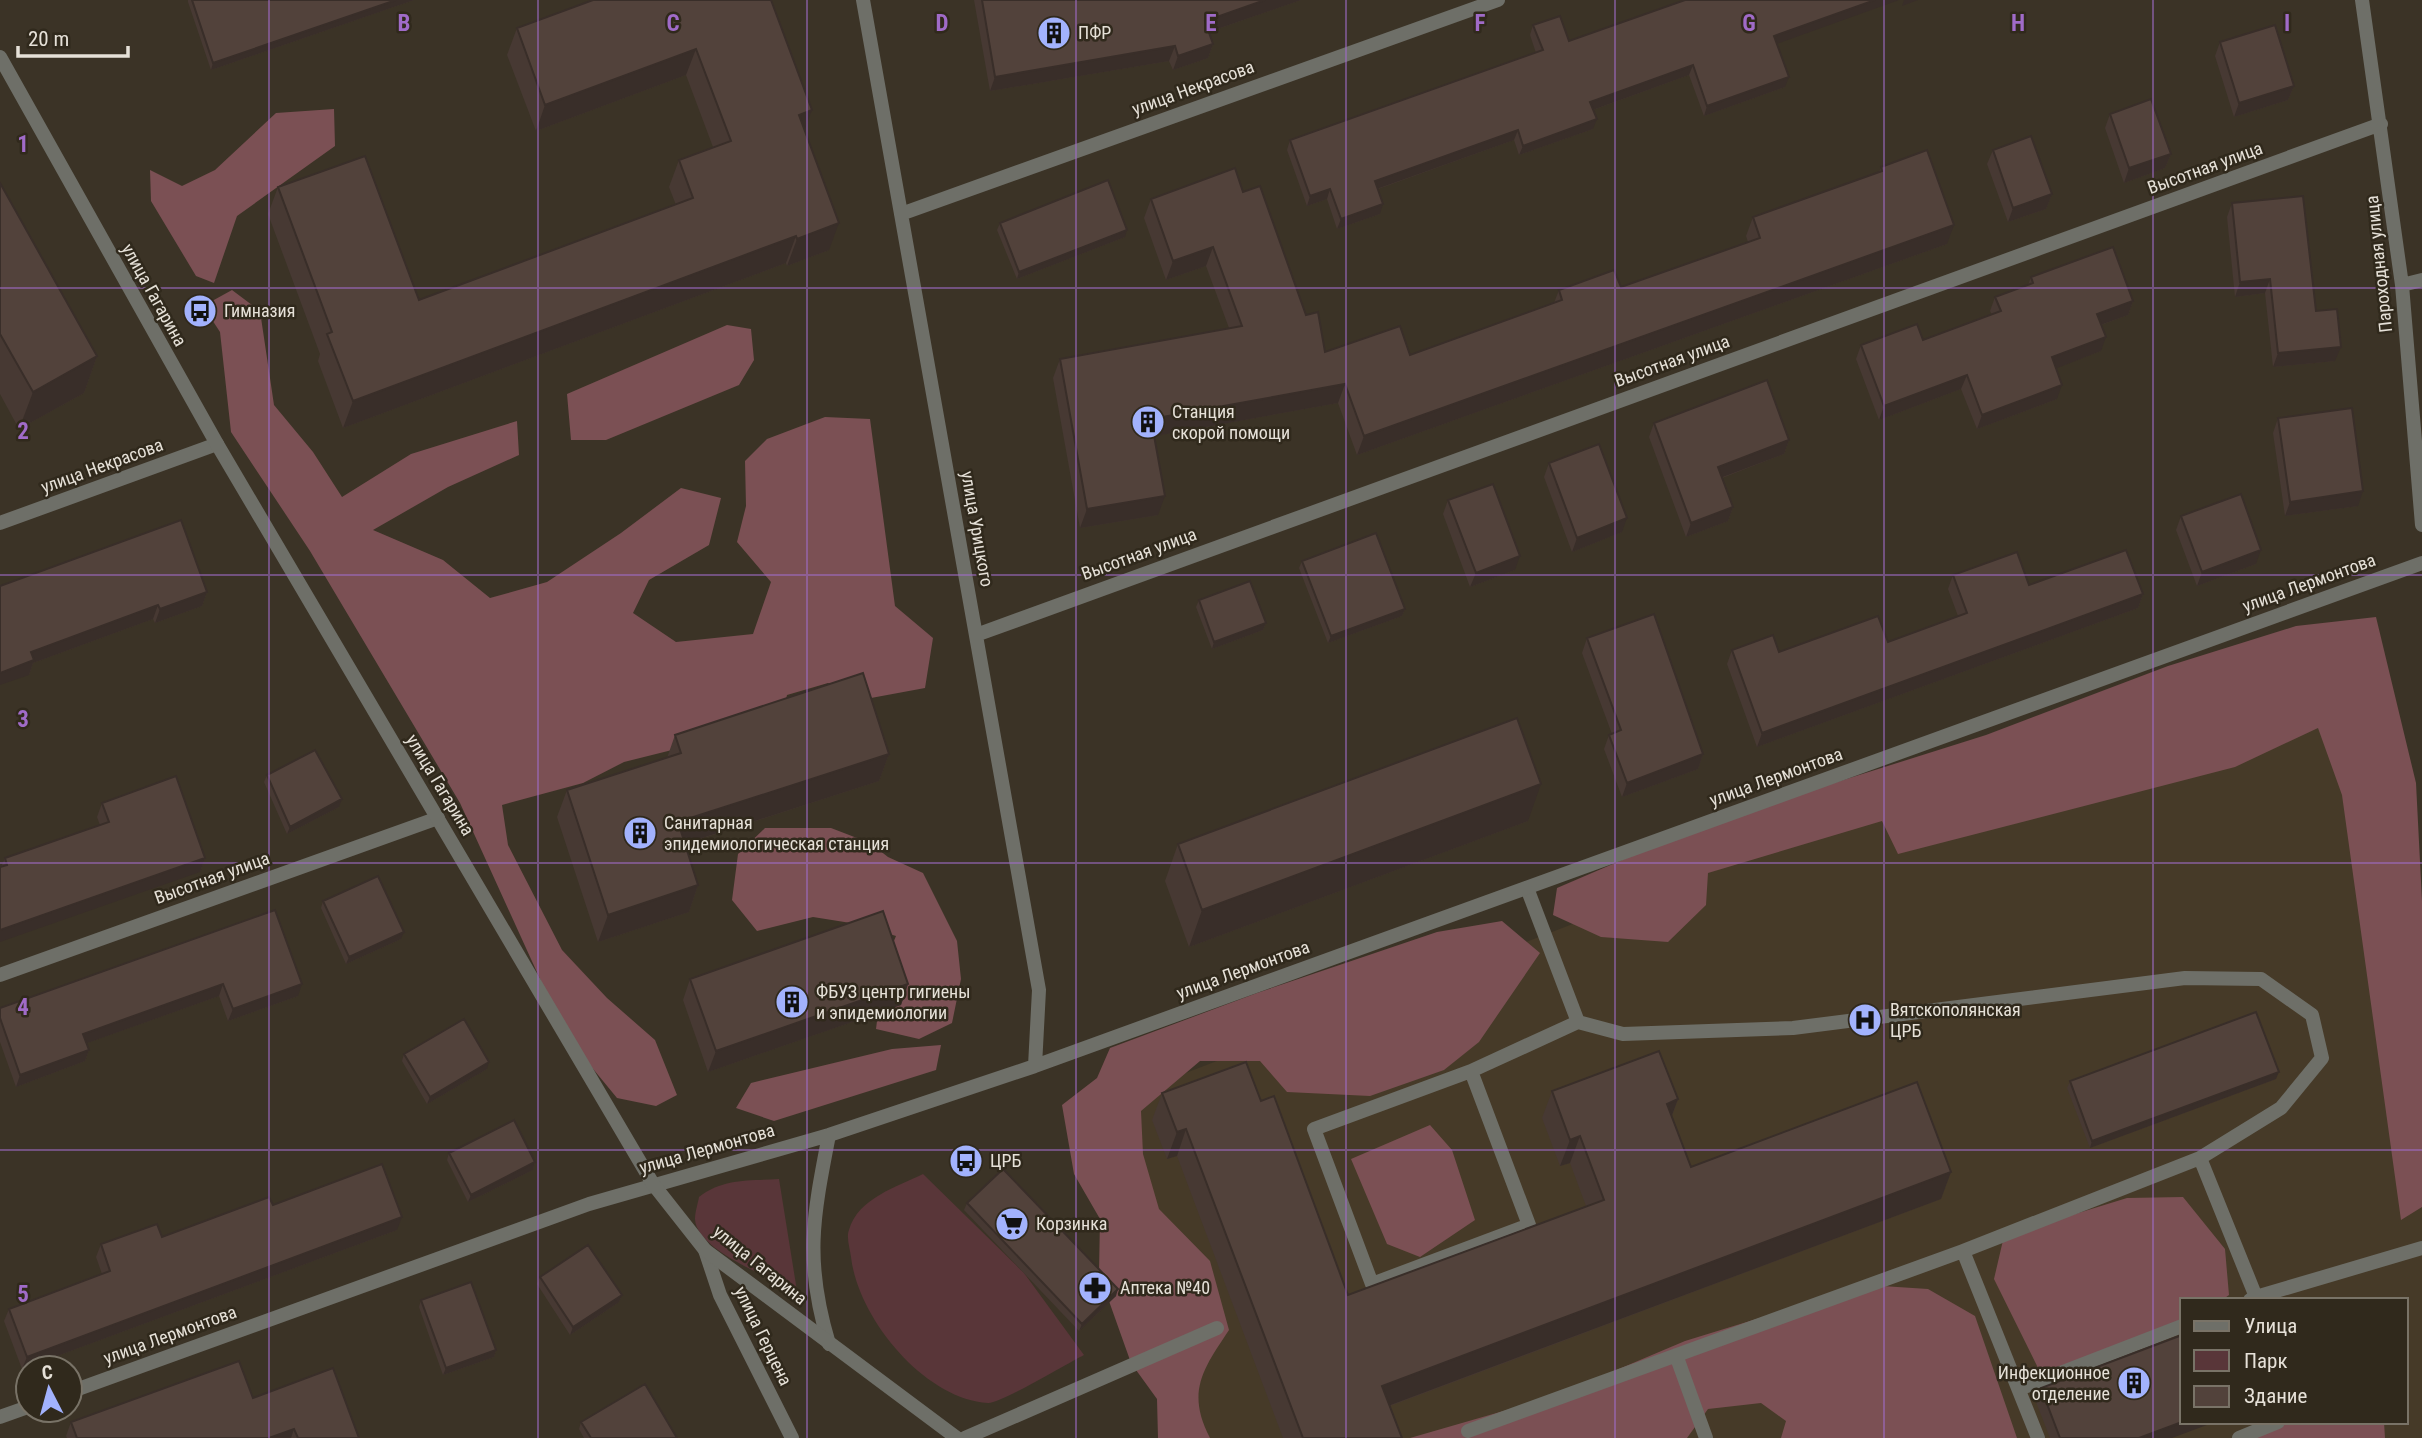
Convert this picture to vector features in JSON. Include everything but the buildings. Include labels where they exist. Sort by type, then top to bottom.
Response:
[{"type":"street","name":"улица Урицкого","points":[[863,0],[1040,990],[1035,1066]]},
{"type":"street","name":"улица Некрасова","points":[[901,214],[1498,0]]},
{"type":"street","name":"Пароходная улица","points":[[2362,0],[2402,285],[2422,526]]},
{"type":"street","name":"улица Гагарина","points":[[0,57],[217,444],[653,1184],[705,1250],[957,1438]]},
{"type":"street","name":"Высотная улица","points":[[976,635],[2381,124]]},
{"type":"street","points":[[2402,285],[2422,280]]},
{"type":"street","name":"улица Некрасова","points":[[0,523],[217,444]]},
{"type":"street","name":"улица Лермонтова","points":[[84,1387],[653,1184],[829,1135],[1035,1066],[2422,563]]},
{"type":"street","name":"Высотная улица","points":[[0,975],[438,818]]},
{"type":"street","points":[[1527,888],[1578,1022]]},
{"type":"street","points":[[1468,1431],[1963,1251],[2200,1158],[2281,1108],[2322,1058],[2312,1015],[2261,979],[2185,978],[1793,1028],[1623,1034],[1578,1022],[1471,1071],[1314,1129],[1372,1284],[1529,1225],[1471,1071]]},
{"type":"street","points":[[829,1135],[816,1205],[811,1254],[818,1307],[829,1344]]},
{"type":"street","points":[[2200,1158],[2253,1298],[2422,1248]]},
{"type":"street","name":"улица Герцена","points":[[705,1250],[720,1295],[792,1438]]},
{"type":"street","points":[[1963,1251],[2038,1438]]},
{"type":"street","points":[[2019,1390],[2180,1327]]},
{"type":"street","points":[[965,1438],[1217,1328]]},
{"type":"street","points":[[1676,1355],[1706,1438]]},
{"type":"street","points":[[2239,1438],[2273,1424]]},
{"type":"shaded area","points":[[334,109],[335,146],[237,216],[214,283],[196,276],[151,201],[150,170],[182,186],[215,170],[276,113]]},
{"type":"shaded area","points":[[232,290],[260,311],[274,405],[313,452],[342,497],[411,454],[517,421],[519,455],[448,487],[373,530],[443,560],[490,598],[547,582],[621,533],[681,488],[721,498],[709,545],[649,580],[633,613],[676,642],[753,634],[771,582],[737,542],[746,506],[745,461],[767,439],[825,417],[870,419],[895,606],[933,638],[925,688],[871,698],[828,683],[787,695],[780,723],[624,762],[583,783],[502,805],[508,845],[562,950],[607,998],[655,1040],[677,1095],[656,1106],[617,1098],[566,1036],[460,803],[310,551],[231,432],[220,332],[203,306]]},
{"type":"shaded area","points":[[727,325],[751,329],[754,360],[739,385],[606,440],[571,440],[567,394]]},
{"type":"shaded area","points":[[2376,617],[2416,783],[2422,901],[2422,1207],[2401,1220],[2342,795],[2318,728],[2235,767],[1898,854],[1882,821],[1708,873],[1706,905],[1668,942],[1601,937],[1553,915],[1557,888],[1643,851],[1802,793],[1986,735],[2168,666],[2296,626]]},
{"type":"shaded area","name":"Вятскополянская ЦРБ","points":[[2363,620],[2422,1139],[2422,1438],[1199,1438],[1100,1106]]},
{"type":"shaded area","points":[[765,828],[831,828],[870,843],[888,857],[923,873],[957,941],[961,979],[952,1023],[919,1039],[876,1029],[884,965],[896,936],[857,924],[813,917],[757,931],[732,900],[738,854]]},
{"type":"shaded area","points":[[1502,921],[1540,953],[1479,1042],[1444,1070],[1370,1096],[1287,1092],[1260,1061],[1200,1061],[1141,1111],[1143,1154],[1159,1209],[1210,1261],[1229,1330],[1205,1369],[1201,1381],[1199,1407],[1210,1438],[1158,1438],[1157,1399],[1131,1363],[1099,1273],[1100,1219],[1074,1174],[1062,1105],[1097,1078],[1110,1048],[1257,993],[1437,932]]},
{"type":"shaded area","points":[[941,1045],[936,1070],[774,1121],[736,1108],[751,1083],[892,1049]]},
{"type":"shaded area","points":[[1430,1125],[1452,1150],[1475,1220],[1420,1257],[1387,1244],[1351,1159]]},
{"type":"shaded area","points":[[2183,1197],[2225,1249],[2229,1295],[2225,1298],[2180,1298],[2180,1328],[2073,1372],[2040,1372],[1994,1279],[2004,1236],[2127,1198]]},
{"type":"shaded area","points":[[1867,1285],[1928,1289],[1975,1316],[2017,1438],[1781,1438],[1786,1421],[1761,1403],[1708,1409],[1687,1438],[1410,1438],[1555,1396],[1685,1341]]},
{"type":"shaded area","points":[[2259,1424],[2384,1424],[2385,1438],[2243,1438]]},
{"type":"green space","points":[[923,1174],[1024,1273],[1084,1355],[995,1402],[988,1403],[964,1398],[941,1387],[918,1371],[898,1351],[866,1305],[856,1281],[848,1233],[854,1219],[870,1202]]},
{"type":"green space","points":[[779,1179],[797,1291],[721,1252],[708,1242],[695,1219],[699,1197],[718,1186]]},
{"type":"place","name":"ПФР","points":[[1054,33]]},
{"type":"place","name":"Гимназия","points":[[200,311]]},
{"type":"place","name":"Станция скорой помощи","points":[[1148,422]]},
{"type":"place","name":"Санитарная эпидемиологическая станция","points":[[640,833]]},
{"type":"place","name":"ФБУЗ центр гигиены и эпидемиологии","points":[[792,1002]]},
{"type":"place","name":"Вятскополянская ЦРБ","points":[[1865,1020]]},
{"type":"place","name":"ЦРБ","points":[[966,1161]]},
{"type":"place","name":"Корзинка","points":[[1012,1224]]},
{"type":"place","name":"Аптека №40","points":[[1095,1288]]},
{"type":"place","name":"Инфекционное отделение","points":[[2134,1383]]}]
